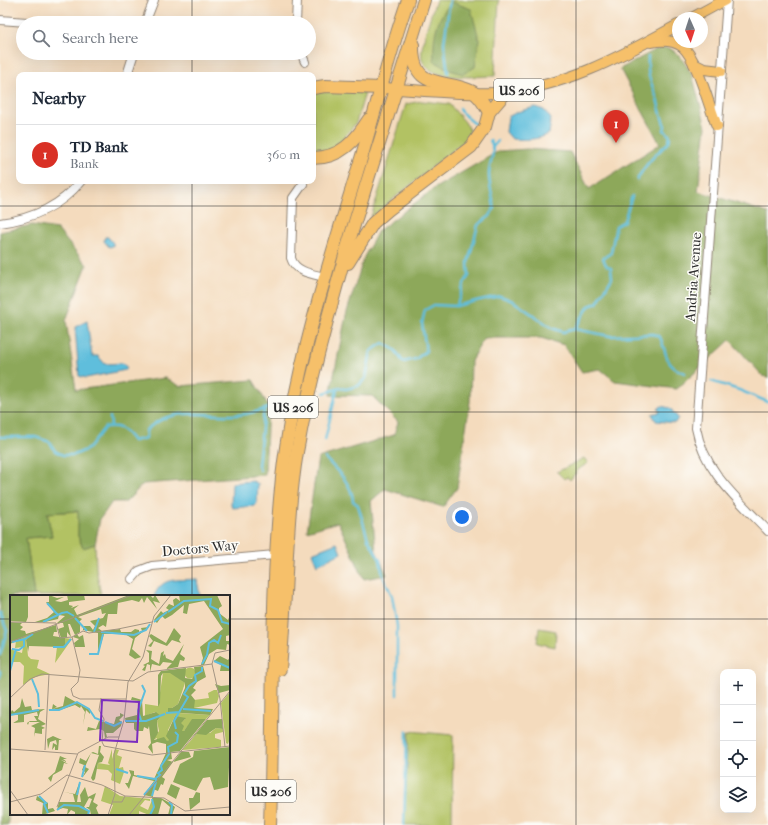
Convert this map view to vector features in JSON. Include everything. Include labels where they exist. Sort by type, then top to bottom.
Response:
[{"type":"highway","points":[[316,88],[325,86],[382,88],[408,0]]},
{"type":"highway","points":[[397,89],[424,0]]},
{"type":"highway","points":[[413,33],[413,55],[419,72],[428,80],[474,93],[489,112]]},
{"type":"highway","name":"US 206","points":[[270,825],[273,738],[275,555],[282,477],[295,392],[305,348],[382,88]]},
{"type":"highway","name":"US 206","points":[[273,738],[282,653],[289,517],[295,466],[309,386],[338,281],[397,89]]},
{"type":"highway","points":[[338,281],[361,240],[373,224],[388,210],[471,147],[484,127],[489,112],[507,91]]},
{"type":"highway","points":[[316,158],[324,158],[335,154],[349,146],[358,136],[378,104]]},
{"type":"main road","points":[[703,12],[726,0]]},
{"type":"main road","name":"US 206","points":[[382,88],[474,93],[507,91],[548,84],[599,67],[672,29]]},
{"type":"main road","points":[[642,45],[662,41],[683,47],[694,64],[710,110],[718,126]]},
{"type":"main road","points":[[694,64],[708,70],[721,71]]},
{"type":"street","points":[[148,16],[154,0]]},
{"type":"street","points":[[296,16],[297,0]]},
{"type":"street","name":"Andria Avenue","points":[[726,0],[696,428],[701,450],[713,471],[768,531]]},
{"type":"street","points":[[0,20],[16,21]]},
{"type":"street","points":[[128,72],[132,60]]},
{"type":"street","points":[[0,223],[16,221],[50,207],[65,197],[78,184]]},
{"type":"street","points":[[303,184],[293,198],[291,258],[293,265],[298,269],[325,278]]},
{"type":"street","name":"Doctors Way","points":[[132,579],[139,571],[152,566],[275,555]]},
{"type":"green space","points":[[436,0],[499,0],[495,76],[467,77],[445,75],[436,73],[428,68],[423,62],[423,41]]},
{"type":"green space","points":[[452,2],[471,9],[479,39],[475,67],[463,74],[450,70],[434,61],[436,29],[446,8]]},
{"type":"green space","points":[[663,48],[671,49],[679,55],[692,74],[706,127],[698,191],[768,213],[768,378],[763,376],[730,340],[677,389],[615,381],[600,369],[582,372],[564,345],[541,338],[484,338],[471,361],[470,402],[457,488],[443,507],[385,489],[371,501],[376,551],[387,575],[364,579],[338,522],[307,531],[318,458],[394,435],[398,422],[372,396],[330,395],[346,315],[364,257],[378,231],[435,188],[499,151],[527,149],[570,152],[589,189],[660,144],[620,69],[655,50]]},
{"type":"green space","points":[[326,89],[365,93],[356,123],[343,139],[345,142],[336,151],[316,154],[316,92]]},
{"type":"green space","points":[[422,101],[449,104],[465,122],[470,131],[467,139],[371,217],[406,104]]},
{"type":"green space","points":[[32,225],[57,229],[87,265],[66,320],[76,390],[165,378],[180,386],[253,380],[268,405],[265,475],[143,484],[126,502],[112,502],[100,519],[95,544],[83,548],[78,536],[78,511],[47,513],[52,536],[26,538],[34,595],[10,595],[10,776],[8,825],[0,825],[0,232]]},
{"type":"green space","points":[[584,458],[588,463],[579,469],[570,480],[567,477],[564,479],[557,472]]},
{"type":"green space","points":[[79,511],[78,536],[83,548],[95,544],[96,568],[101,595],[34,595],[26,538],[52,536],[47,513]]},
{"type":"green space","points":[[539,628],[556,631],[555,647],[537,643]]},
{"type":"green space","points":[[409,731],[453,735],[452,825],[404,825]]},
{"type":"water","points":[[535,107],[544,110],[551,119],[549,134],[531,139],[512,139],[506,132],[508,117],[517,112]]},
{"type":"water","points":[[105,237],[108,237],[113,243],[113,246],[109,247],[104,241]]},
{"type":"water","points":[[87,321],[92,356],[98,356],[105,364],[123,363],[127,368],[126,370],[86,378],[79,376],[75,327]]},
{"type":"water","points":[[661,406],[670,408],[678,418],[675,423],[656,421],[652,414],[660,412],[658,409]]},
{"type":"water","points":[[253,481],[258,484],[257,503],[255,506],[233,508],[231,506],[232,483]]},
{"type":"water","points":[[337,543],[341,553],[317,565],[312,553]]},
{"type":"water","points":[[176,580],[197,580],[200,595],[155,595],[161,585],[166,582]]},
{"type":"waterway","points":[[448,73],[444,43],[450,0]]},
{"type":"waterway","points":[[637,180],[647,164],[669,142],[670,136],[664,130],[665,126],[649,77],[648,57]]},
{"type":"waterway","points":[[460,108],[461,112],[475,124]]},
{"type":"waterway","points":[[456,306],[469,276],[468,263],[478,225],[490,216],[494,208],[489,178],[489,170],[493,153],[490,140]]},
{"type":"waterway","points":[[492,148],[498,141]]},
{"type":"waterway","points":[[575,329],[589,306],[597,303],[612,278],[611,268],[606,265],[603,258],[611,253],[616,226],[624,221],[632,196]]},
{"type":"waterway","points":[[324,393],[340,388],[346,389],[358,386],[366,378],[371,351],[383,343],[395,350],[403,362],[416,359],[426,351],[422,323],[425,310],[434,305],[456,306],[500,296],[513,301],[552,328],[563,332],[575,329],[610,336],[653,334],[660,337],[668,359],[673,367],[685,373]]},
{"type":"waterway","points":[[711,381],[739,390],[768,402]]},
{"type":"waterway","points":[[325,440],[337,389]]},
{"type":"waterway","points":[[0,437],[35,437],[50,442],[55,451],[63,455],[74,455],[88,449],[105,427],[118,427],[127,433],[133,441],[146,438],[146,430],[158,422],[182,414],[246,414],[279,405]]},
{"type":"waterway","points":[[260,470],[258,466],[264,409]]},
{"type":"waterway","points":[[110,417],[111,426]]},
{"type":"waterway","points":[[325,458],[347,483],[353,501],[358,505],[368,539],[380,560],[383,576],[392,596],[397,626],[397,695]]},
{"type":"waterway","points":[[0,613],[7,631],[0,655]]},
{"type":"waterway","points":[[0,671],[0,677]]},
{"type":"waterway","points":[[404,825],[407,731]]},
{"type":"place","name":"TD Bank","points":[[616,143]]}]
